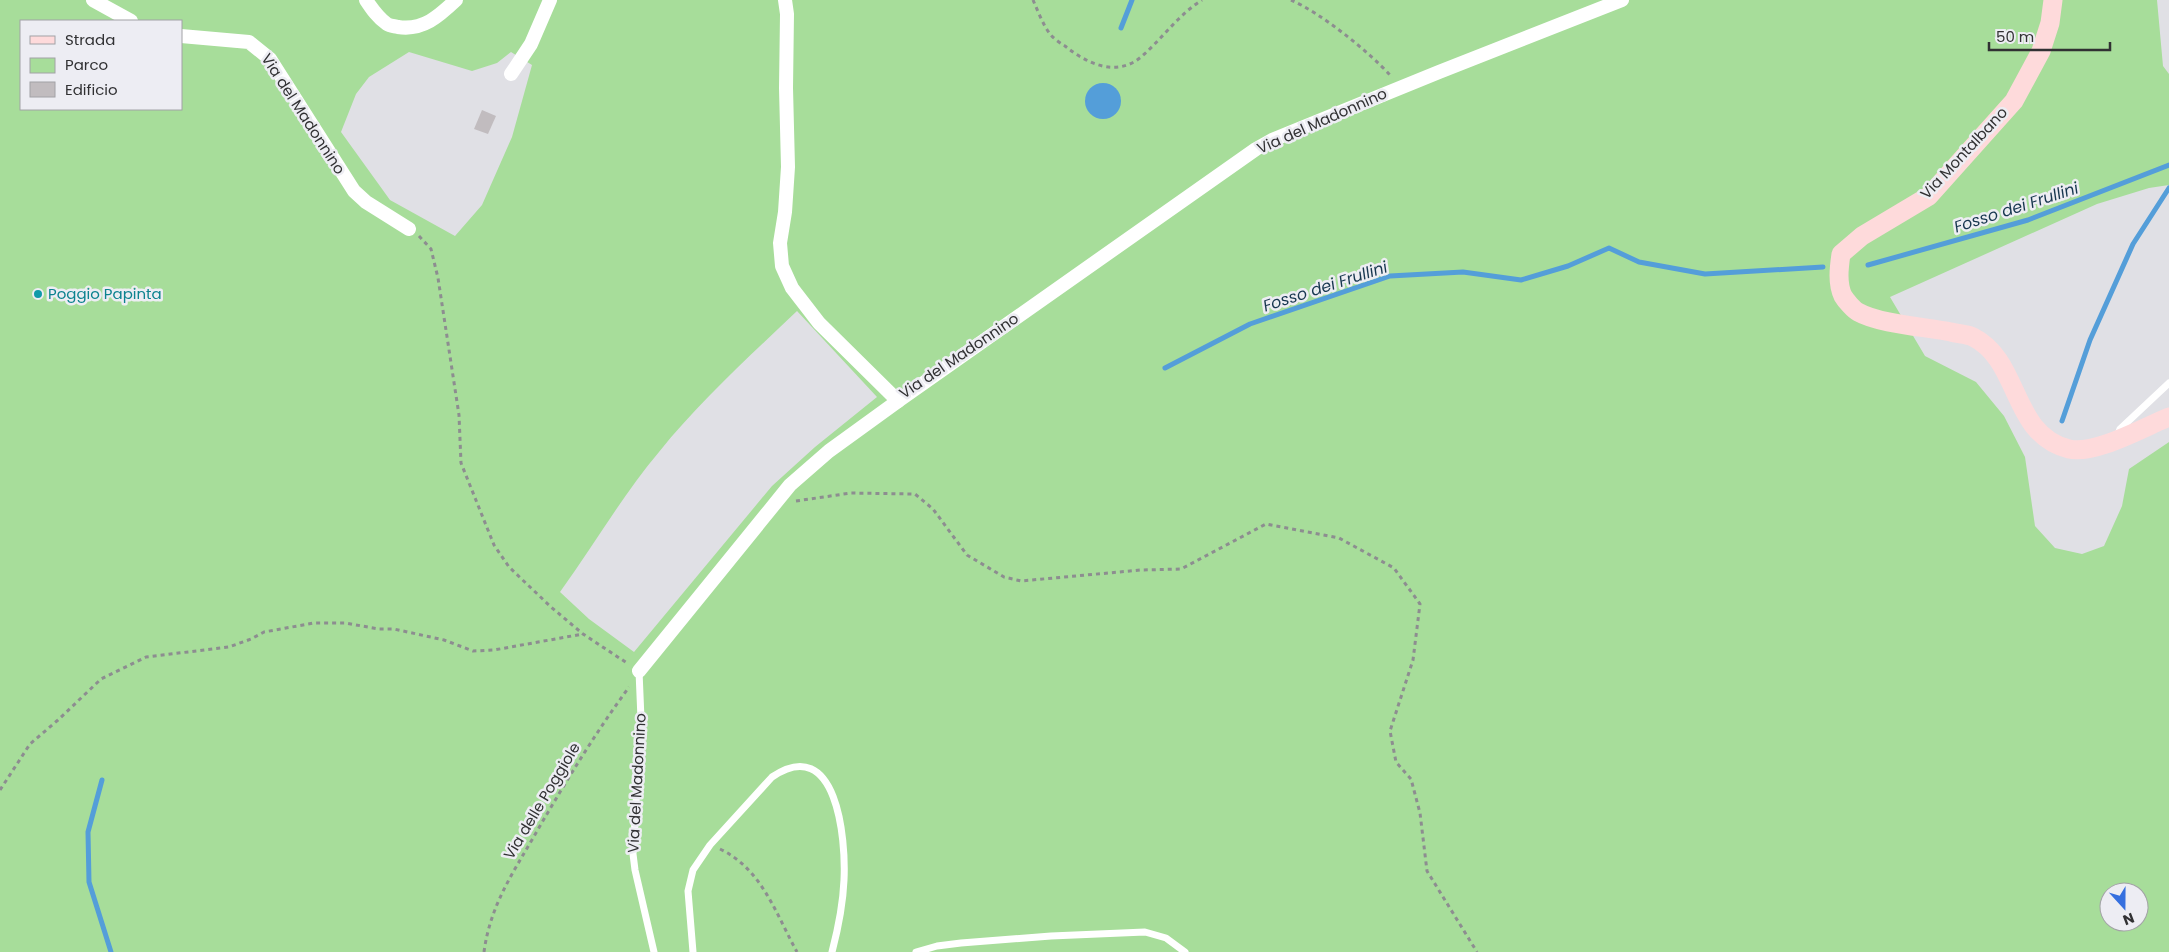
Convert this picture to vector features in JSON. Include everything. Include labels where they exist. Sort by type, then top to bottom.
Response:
[{"type":"main road","name":"Via Montalbano","points":[[2053,0],[2050,23],[2042,51],[2014,101],[1929,196],[1862,236],[1841,254],[1838,276],[1843,296],[1857,312],[1875,318],[1973,337],[1987,348],[2001,364],[2034,429],[2052,442],[2070,449],[2090,448],[2169,417]]},
{"type":"street","points":[[93,0],[129,20]]},
{"type":"street","points":[[366,0],[378,16],[389,25],[407,28],[423,25],[436,18],[456,0]]},
{"type":"street","points":[[511,74],[531,44],[550,0]]},
{"type":"street","name":"Via del Madonnino","points":[[785,0],[787,14],[788,167],[785,212],[780,243],[782,266],[792,288],[819,323],[898,401],[1256,149],[1272,140],[1622,0]]},
{"type":"street","name":"Via del Madonnino","points":[[182,36],[249,42],[261,50],[275,66],[354,191],[366,202],[408,229]]},
{"type":"street","points":[[640,671],[790,485],[829,451],[898,401]]},
{"type":"lane","points":[[2116,439],[2120,429],[2169,383]]},
{"type":"lane","name":"Via del Madonnino","points":[[640,671],[641,719],[633,854],[654,952]]},
{"type":"lane","points":[[693,952],[688,908],[689,885],[697,861],[762,787],[782,770],[795,766],[805,766],[814,769],[829,785],[835,801],[844,858],[844,881],[832,952]]},
{"type":"lane","points":[[916,952],[937,946],[961,943],[1051,936],[1145,932],[1166,938],[1185,952]]},
{"type":"path","points":[[1033,0],[1051,35],[1086,62],[1108,68],[1128,65],[1140,58],[1193,5],[1202,0]]},
{"type":"path","name":"Via del Madonnino","points":[[1291,0],[1332,26],[1374,57],[1401,87]]},
{"type":"path","points":[[408,229],[421,238],[431,249],[438,278],[459,415],[461,463],[494,545],[509,567],[551,607],[583,634],[640,671]]},
{"type":"path","points":[[776,504],[851,493],[915,494],[933,509],[967,556],[1004,577],[1021,580],[1141,570],[1181,569],[1266,524],[1339,538],[1394,568],[1420,604],[1412,660],[1390,731],[1396,762],[1411,779],[1420,812],[1427,871],[1477,952]]},
{"type":"path","points":[[0,790],[30,744],[101,679],[146,657],[229,647],[264,632],[314,623],[345,622],[379,629],[394,629],[444,640],[473,651],[494,650],[583,634]]},
{"type":"path","name":"Via delle Poggiole","points":[[484,952],[486,930],[498,897],[586,749],[640,671]]},
{"type":"path","points":[[710,845],[731,854],[752,872],[770,899],[797,952]]},
{"type":"green space","points":[[0,0],[2157,0],[2163,66],[2169,74],[2169,185],[2149,188],[2097,204],[1890,297],[1925,356],[1976,382],[2004,416],[2025,457],[2035,526],[2055,548],[2082,554],[2104,546],[2122,506],[2129,469],[2169,442],[2169,952],[0,952]],"holes":[[[409,52],[472,71],[497,63],[511,52],[532,65],[512,137],[482,205],[455,236],[390,200],[341,132],[356,94],[369,77]],[[797,311],[877,397],[815,447],[772,486],[634,652],[589,619],[560,592],[620,503],[675,433],[708,397]]]},
{"type":"water","points":[[1103,83],[1110,84],[1116,88],[1120,94],[1120,108],[1116,114],[1110,118],[1103,119],[1096,118],[1090,114],[1086,108],[1085,101],[1086,94],[1090,88],[1096,84]]},
{"type":"building","points":[[482,110],[496,116],[488,134],[474,129]]},
{"type":"waterway","points":[[1121,28],[1132,0]]},
{"type":"waterway","name":"Fosso dei Frullini","points":[[1868,265],[2028,220],[2169,165]]},
{"type":"waterway","points":[[2062,421],[2090,340],[2133,244],[2169,188]]},
{"type":"waterway","name":"Fosso dei Frullini","points":[[1165,368],[1250,324],[1390,276],[1463,272],[1521,280],[1568,266],[1609,248],[1639,262],[1705,274],[1823,267]]},
{"type":"waterway","points":[[102,780],[88,832],[89,882],[111,952]]},
{"type":"place","name":"Poggio Papinta","points":[[38,294]]}]
